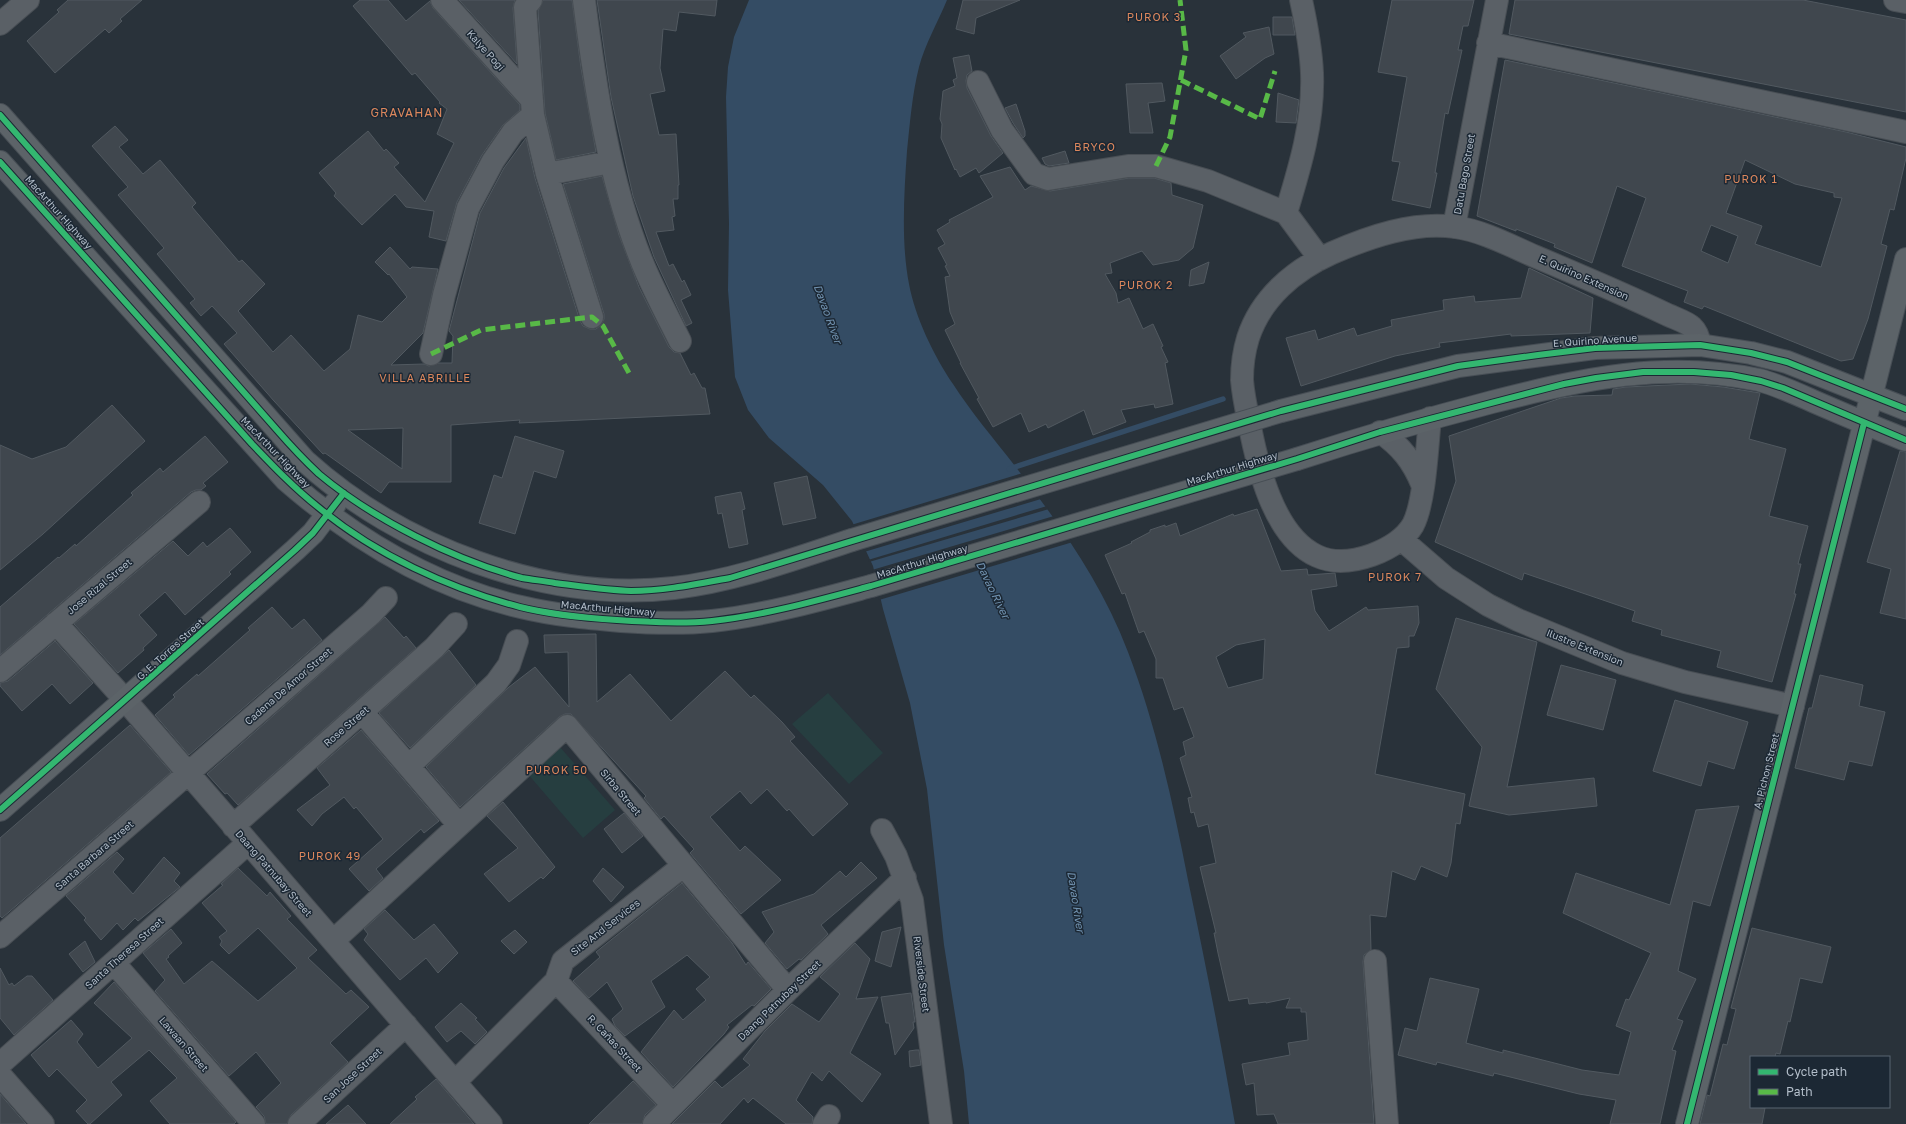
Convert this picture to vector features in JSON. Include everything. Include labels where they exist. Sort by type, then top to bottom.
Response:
[{"type":"main road","name":"MacArthur Highway","points":[[0,115],[305,461],[344,493],[385,520],[443,549],[488,567],[524,578],[583,587],[631,590],[674,588],[704,584],[748,573],[852,540],[1281,411]]},
{"type":"main road","name":"MacArthur Highway","points":[[0,162],[252,444],[286,480],[327,515],[392,557],[448,583],[521,607],[581,618],[678,623],[711,621],[764,613],[871,586],[1297,459],[1380,432]]},
{"type":"main road","name":"A. Pichon Street","points":[[1687,1124],[1906,259]]},
{"type":"main road","name":"E. Quirino Avenue","points":[[1281,411],[1458,366],[1595,348],[1700,345],[1751,353],[1787,362],[1906,409]]},
{"type":"main road","points":[[1380,432],[1564,384],[1643,372],[1694,372],[1731,375],[1761,381],[1782,388],[1906,440]]},
{"type":"main road","name":"G. E. Torres Street","points":[[0,810],[126,701],[295,550],[313,533],[344,493]]},
{"type":"street","points":[[0,24],[28,0]]},
{"type":"street","name":"Kalye Pogi","points":[[442,0],[533,107]]},
{"type":"street","points":[[531,0],[525,7],[533,107],[547,174],[592,317]]},
{"type":"street","points":[[584,0],[589,39],[611,162],[625,216],[642,262],[680,341]]},
{"type":"street","points":[[1286,213],[1302,160],[1310,116],[1312,72],[1301,0]]},
{"type":"street","name":"Datu Bago Street","points":[[1401,539],[1383,550],[1363,558],[1337,561],[1317,556],[1297,541],[1280,519],[1267,490],[1258,460],[1242,383],[1242,364],[1249,336],[1260,312],[1286,281],[1320,259],[1351,245],[1397,231],[1423,227],[1454,227],[1497,0]]},
{"type":"street","points":[[1895,0],[1906,2]]},
{"type":"street","points":[[1488,43],[1906,132]]},
{"type":"street","points":[[978,82],[1002,130],[1034,174],[1048,179],[1128,166],[1156,166],[1208,181],[1286,213],[1320,259]]},
{"type":"street","points":[[431,354],[444,295],[468,208],[493,161],[533,107]]},
{"type":"street","points":[[547,174],[611,162]]},
{"type":"street","name":"E. Quirino Extension","points":[[1454,227],[1489,236],[1668,314],[1694,328],[1698,333],[1700,345]]},
{"type":"street","points":[[1401,539],[1412,526],[1420,501],[1430,418]]},
{"type":"street","points":[[1380,432],[1397,445],[1406,455],[1422,484]]},
{"type":"street","name":"Jose Rizal Street","points":[[0,671],[199,502]]},
{"type":"street","name":"Ilustre Extension","points":[[1401,539],[1446,578],[1488,605],[1518,620],[1622,663],[1685,682],[1793,706]]},
{"type":"street","name":"Cadena De Amor Street","points":[[188,774],[371,614],[386,598]]},
{"type":"street","name":"Daang Patnubay Street","points":[[56,623],[126,701],[491,1124]]},
{"type":"street","name":"Rose Street","points":[[233,826],[434,648],[456,624]]},
{"type":"street","points":[[409,766],[496,683],[510,665],[517,641]]},
{"type":"street","points":[[362,712],[459,824]]},
{"type":"street","name":"Sirba Street","points":[[333,941],[567,726],[788,990]]},
{"type":"street","name":"Santa Barbara Street","points":[[0,937],[188,774]]},
{"type":"street","name":"Riverside Street","points":[[882,830],[896,856],[912,900],[941,1124]]},
{"type":"street","name":"Santa Theresa Street","points":[[0,1064],[248,843]]},
{"type":"street","name":"Site And Services","points":[[454,1082],[556,981],[563,961],[683,866]]},
{"type":"street","name":"Daang Patnubay Street","points":[[654,1124],[788,990],[905,878]]},
{"type":"street","points":[[1375,961],[1387,1124]]},
{"type":"street","name":"Lawaan Street","points":[[114,963],[254,1124]]},
{"type":"street","name":"R. Cañas Street","points":[[556,981],[673,1105]]},
{"type":"street","name":"San Jose Street","points":[[299,1124],[406,1025]]},
{"type":"street","points":[[0,1075],[43,1124]]},
{"type":"green space","points":[[828,693],[883,753],[849,784],[792,724]]},
{"type":"green space","points":[[559,746],[615,810],[583,838],[527,773]]},
{"type":"water","name":"Davao River","points":[[749,0],[947,0],[928,41],[919,67],[907,151],[904,235],[906,268],[912,297],[926,336],[946,373],[975,415],[1048,510],[1078,554],[1105,601],[1128,652],[1147,708],[1170,793],[1207,971],[1235,1124],[969,1124],[964,1071],[944,945],[927,789],[910,703],[883,609],[873,566],[852,521],[823,485],[769,438],[748,410],[735,377],[728,290],[729,224],[726,97],[728,67],[734,37]]},
{"type":"pier","points":[[1023,473],[1041,499],[864,552],[851,525]]},
{"type":"pier","points":[[1047,506],[1049,509],[869,562],[868,560]]},
{"type":"pier","points":[[1054,516],[1073,542],[879,600],[872,570]]},
{"type":"building","points":[[68,0],[142,0],[120,19],[122,21],[109,33],[105,29],[55,73],[27,41],[59,12],[57,10]]},
{"type":"building","points":[[360,0],[388,0],[406,21],[430,1],[433,8],[520,105],[520,110],[503,125],[482,155],[457,202],[446,241],[429,237],[434,211],[406,207],[395,194],[362,225],[334,196],[336,193],[319,173],[368,131],[384,151],[386,149],[399,163],[394,167],[425,202],[454,143],[437,134],[447,109],[439,103],[440,102],[415,73],[412,75],[353,6]]},
{"type":"building","points":[[459,0],[515,0],[513,8],[517,64]]},
{"type":"building","points":[[543,0],[572,0],[581,68],[596,152],[556,160],[545,113],[538,11]]},
{"type":"building","points":[[597,0],[717,0],[715,16],[679,12],[676,31],[663,29],[660,68],[665,91],[650,94],[659,135],[676,134],[679,185],[678,199],[673,199],[675,216],[672,217],[674,230],[656,232],[669,266],[673,264],[682,282],[684,280],[691,295],[681,300],[692,323],[686,326],[654,257],[633,196],[611,97]]},
{"type":"building","points":[[963,0],[1020,0],[976,18],[974,34],[956,29]]},
{"type":"building","points":[[1392,0],[1474,0],[1468,26],[1463,26],[1458,50],[1462,50],[1448,114],[1445,113],[1435,173],[1437,173],[1430,208],[1392,200],[1400,162],[1392,161],[1407,77],[1378,72]]},
{"type":"building","points":[[1515,0],[1803,0],[1906,20],[1906,112],[1509,34]]},
{"type":"building","points":[[1273,17],[1292,17],[1295,35],[1273,35]]},
{"type":"building","points":[[1269,27],[1274,54],[1265,58],[1236,79],[1220,56],[1246,37],[1243,33]]},
{"type":"building","points":[[969,55],[972,71],[967,75],[967,88],[991,136],[1003,153],[979,173],[976,168],[960,177],[956,169],[955,170],[941,138],[942,124],[940,119],[943,91],[955,86],[953,80],[957,78],[953,58]]},
{"type":"building","points":[[1505,60],[1846,132],[1906,147],[1906,158],[1894,210],[1890,209],[1881,244],[1887,246],[1868,319],[1853,359],[1841,361],[1704,306],[1702,309],[1684,302],[1688,291],[1622,266],[1646,198],[1617,186],[1592,263],[1554,247],[1555,244],[1477,216]],"holes":[[[1745,160],[1795,184],[1834,193],[1834,197],[1842,198],[1821,267],[1755,244],[1762,226],[1726,213]],[[1711,225],[1738,236],[1728,263],[1701,251]]]},
{"type":"building","points":[[1162,83],[1165,101],[1148,103],[1153,133],[1130,133],[1126,84]]},
{"type":"building","points":[[1278,93],[1299,100],[1296,123],[1276,122]]},
{"type":"building","points":[[1016,104],[1025,131],[1025,136],[1023,138],[1005,108]]},
{"type":"building","points":[[115,126],[128,140],[119,147],[143,174],[160,160],[196,203],[192,207],[239,262],[242,260],[265,284],[238,311],[273,352],[291,335],[324,371],[350,349],[358,315],[382,322],[407,297],[389,274],[388,275],[375,262],[390,247],[410,269],[412,267],[438,269],[423,333],[391,365],[424,364],[429,366],[439,363],[452,363],[453,336],[449,331],[480,213],[504,168],[526,138],[535,178],[580,321],[583,326],[590,329],[596,329],[601,325],[604,319],[604,314],[563,184],[602,176],[619,235],[639,287],[669,347],[674,352],[680,353],[691,375],[694,373],[702,388],[705,388],[710,414],[519,423],[520,420],[451,425],[451,482],[389,482],[381,493],[325,453],[323,454],[224,344],[237,333],[212,306],[201,316],[190,303],[195,299],[157,254],[164,248],[118,195],[128,187],[92,146]],"holes":[[[403,428],[402,469],[348,430]]]},
{"type":"building","points":[[1065,151],[1069,163],[1049,166],[1045,164],[1042,158]]},
{"type":"building","points":[[1010,167],[1025,190],[1031,186],[1050,191],[1129,178],[1154,178],[1171,183],[1172,195],[1203,205],[1193,248],[1179,260],[1153,265],[1142,251],[1110,263],[1112,273],[1105,274],[1116,293],[1118,303],[1129,298],[1143,329],[1153,324],[1163,346],[1161,347],[1168,362],[1165,363],[1173,404],[1155,408],[1154,404],[1121,410],[1126,422],[1093,435],[1084,410],[1048,428],[1046,424],[1029,432],[1021,413],[993,427],[977,399],[979,398],[960,363],[945,330],[955,324],[950,312],[945,277],[950,276],[945,266],[947,265],[938,248],[945,244],[937,230],[950,222],[949,220],[993,197],[980,176]]},
{"type":"building","points":[[1209,262],[1204,283],[1189,286],[1191,270]]},
{"type":"building","points":[[1529,268],[1593,298],[1590,333],[1511,336],[1511,334],[1439,343],[1440,347],[1395,356],[1301,386],[1286,338],[1315,330],[1318,340],[1354,328],[1357,336],[1392,326],[1391,320],[1444,310],[1443,300],[1474,296],[1475,302],[1521,298]]},
{"type":"building","points":[[1690,384],[1723,387],[1760,393],[1749,439],[1786,449],[1769,516],[1808,526],[1798,564],[1801,564],[1794,594],[1796,594],[1772,682],[1717,667],[1721,651],[1661,635],[1662,630],[1632,621],[1635,611],[1524,573],[1522,580],[1435,542],[1456,481],[1449,436],[1561,398],[1612,395],[1613,389],[1626,387]]},
{"type":"building","points":[[112,405],[145,441],[43,534],[0,570],[0,445],[32,459],[66,447]]},
{"type":"building","points":[[205,436],[228,462],[203,483],[206,486],[201,490],[191,492],[0,655],[0,607],[58,557],[59,558],[75,544],[76,546],[133,495],[131,493],[160,468],[163,472]]},
{"type":"building","points":[[515,436],[564,451],[556,478],[534,471],[515,534],[479,523],[494,475],[502,478]]},
{"type":"building","points":[[1900,451],[1906,452],[1906,619],[1880,613],[1891,569],[1867,562]]},
{"type":"building","points":[[807,476],[816,518],[783,525],[774,483]]},
{"type":"building","points":[[741,492],[745,509],[742,510],[748,544],[729,548],[722,513],[718,514],[715,497]]},
{"type":"building","points":[[1257,509],[1281,571],[1307,569],[1308,575],[1335,573],[1337,586],[1311,590],[1315,611],[1329,631],[1366,607],[1368,610],[1418,606],[1419,623],[1414,636],[1409,636],[1409,647],[1397,648],[1375,774],[1465,794],[1460,824],[1456,823],[1451,863],[1447,877],[1421,866],[1415,880],[1392,871],[1386,917],[1370,915],[1371,950],[1364,955],[1363,962],[1374,1124],[1278,1124],[1274,1114],[1257,1115],[1254,1083],[1246,1085],[1242,1064],[1290,1055],[1288,1043],[1308,1040],[1306,1012],[1301,1012],[1301,1008],[1286,1008],[1290,998],[1266,1003],[1249,1004],[1248,998],[1229,1001],[1214,933],[1216,933],[1200,867],[1216,863],[1208,824],[1198,827],[1194,812],[1191,813],[1188,798],[1192,797],[1180,758],[1186,755],[1183,742],[1194,737],[1183,707],[1174,710],[1163,678],[1156,678],[1156,659],[1144,631],[1139,633],[1125,593],[1122,594],[1105,555],[1132,543],[1131,542],[1150,532],[1150,530],[1165,525],[1165,527],[1176,523],[1180,536],[1233,514],[1234,516]],"holes":[[[1265,639],[1263,679],[1228,688],[1216,657],[1236,645]]]},
{"type":"building","points":[[230,528],[251,552],[229,572],[231,574],[185,615],[165,592],[139,615],[157,635],[143,648],[144,650],[118,673],[74,624],[173,541],[188,556],[203,542],[207,547]]},
{"type":"building","points":[[272,607],[292,629],[304,619],[322,640],[189,755],[155,715],[175,697],[173,695],[197,674],[198,676],[250,630],[248,628]]},
{"type":"building","points":[[385,617],[404,638],[406,636],[416,648],[238,805],[227,793],[225,794],[207,774]]},
{"type":"building","points":[[1456,618],[1537,642],[1507,787],[1594,778],[1597,806],[1509,815],[1469,806],[1482,747],[1436,689]]},
{"type":"building","points":[[596,634],[597,702],[630,674],[671,721],[725,671],[751,698],[754,695],[782,722],[795,737],[790,741],[848,804],[813,836],[789,809],[787,811],[767,789],[751,804],[740,791],[710,817],[740,851],[745,846],[781,880],[741,914],[690,853],[694,849],[664,816],[661,819],[644,798],[646,796],[571,714],[565,714],[559,717],[460,807],[426,767],[509,687],[535,667],[569,707],[568,652],[545,653],[544,635]]},
{"type":"building","points":[[55,641],[93,683],[70,704],[52,684],[22,711],[0,686],[0,683],[8,681]]},
{"type":"building","points":[[449,650],[476,685],[410,748],[379,713]]},
{"type":"building","points":[[1561,665],[1616,680],[1603,730],[1547,715]]},
{"type":"building","points":[[1820,675],[1863,685],[1859,706],[1885,712],[1872,766],[1849,761],[1844,780],[1795,768],[1809,708],[1812,708]]},
{"type":"building","points":[[1675,700],[1748,722],[1734,769],[1708,761],[1701,786],[1653,771]]},
{"type":"building","points":[[130,725],[171,772],[2,918],[0,916],[0,838]]},
{"type":"building","points":[[361,730],[439,821],[424,833],[421,829],[376,869],[383,878],[369,891],[349,869],[383,839],[356,807],[354,809],[344,797],[322,814],[312,826],[297,810],[330,785],[317,768]]},
{"type":"building","points":[[503,802],[555,867],[543,879],[541,877],[509,902],[484,874],[518,848],[487,816]]},
{"type":"building","points":[[1739,806],[1710,906],[1693,901],[1678,971],[1696,979],[1677,1019],[1683,1021],[1672,1050],[1676,1051],[1660,1124],[1610,1124],[1616,1100],[1579,1094],[1494,1073],[1493,1076],[1437,1062],[1436,1065],[1398,1055],[1405,1028],[1417,1031],[1430,978],[1479,989],[1466,1043],[1503,1053],[1503,1050],[1582,1070],[1619,1075],[1631,1032],[1616,1026],[1626,999],[1629,1000],[1651,953],[1563,913],[1576,873],[1670,905],[1696,810]]},
{"type":"building","points":[[624,813],[643,836],[622,853],[604,829]]},
{"type":"building","points":[[117,852],[124,859],[113,872],[133,894],[164,857],[180,873],[174,881],[180,887],[138,921],[135,918],[123,930],[117,923],[101,940],[84,920],[86,918],[66,896]]},
{"type":"building","points":[[861,862],[877,878],[821,925],[828,934],[801,960],[799,959],[787,969],[765,943],[774,932],[762,912],[814,894],[840,871],[846,877]]},
{"type":"building","points":[[238,868],[267,896],[270,892],[291,916],[287,919],[317,950],[308,958],[346,994],[351,990],[369,1007],[330,1043],[348,1062],[291,1115],[287,1124],[266,1124],[264,1116],[256,1107],[281,1083],[256,1052],[229,1076],[155,991],[165,980],[143,953],[171,929],[182,943],[166,959],[184,984],[212,961],[258,1001],[297,968],[258,928],[229,954],[220,945],[222,941],[219,937],[227,931],[202,903],[223,885],[221,884]]},
{"type":"building","points":[[603,868],[624,887],[611,902],[593,881]]},
{"type":"building","points":[[682,883],[732,943],[746,965],[748,962],[771,989],[754,1006],[752,1005],[727,1025],[729,1027],[724,1034],[673,1087],[641,1052],[674,1010],[683,1020],[706,1000],[696,989],[710,977],[687,955],[651,981],[665,1007],[625,1036],[615,1026],[612,1019],[623,1009],[607,982],[589,998],[573,981],[600,957],[596,952]]},
{"type":"building","points":[[385,910],[414,940],[434,924],[458,953],[438,973],[426,958],[400,980],[364,940],[368,934],[364,929]]},
{"type":"building","points":[[901,927],[891,967],[875,961],[882,932]]},
{"type":"building","points":[[1752,928],[1831,947],[1822,983],[1800,978],[1790,1022],[1788,1021],[1780,1054],[1776,1053],[1775,1056],[1750,1056],[1750,1108],[1765,1108],[1762,1124],[1700,1124],[1707,1095],[1710,1096],[1723,1044],[1727,1045],[1736,1009],[1731,1008]]},
{"type":"building","points":[[515,930],[527,942],[514,954],[501,941]]},
{"type":"building","points":[[85,941],[95,962],[83,972],[69,954]]},
{"type":"building","points":[[855,943],[870,959],[856,999],[878,997],[850,1053],[881,1074],[862,1102],[829,1071],[822,1081],[812,1072],[796,1100],[813,1117],[812,1124],[786,1124],[753,1098],[748,1103],[744,1098],[720,1124],[672,1124],[715,1081],[722,1088],[750,1065],[743,1059],[765,1031],[792,1004],[819,1022],[840,994],[820,977]]},
{"type":"building","points":[[0,968],[9,985],[12,983],[14,986],[27,976],[32,976],[53,1000],[14,1035],[0,1018]]},
{"type":"building","points":[[114,982],[236,1122],[234,1124],[170,1124],[150,1101],[177,1078],[149,1050],[111,1082],[122,1095],[90,1124],[88,1124],[76,1111],[87,1100],[57,1069],[49,1077],[31,1055],[71,1020],[83,1034],[77,1042],[98,1068],[132,1038],[94,1003]]},
{"type":"building","points":[[911,993],[915,1022],[913,1022],[914,1028],[895,1055],[889,1023],[886,1023],[881,997]]},
{"type":"building","points":[[461,1003],[477,1018],[475,1019],[487,1032],[475,1044],[461,1031],[447,1042],[435,1027]]},
{"type":"building","points":[[919,1050],[921,1065],[910,1067],[909,1051]]},
{"type":"building","points":[[436,1079],[474,1124],[390,1124],[417,1099],[415,1097]]},
{"type":"building","points":[[633,1081],[656,1105],[645,1115],[642,1124],[589,1124]]},
{"type":"building","points":[[0,1094],[26,1124],[0,1124]]},
{"type":"building","points":[[348,1105],[366,1124],[326,1124]]},
{"type":"waterway","points":[[1009,469],[1223,399]]},
{"type":"marked path","points":[[1156,166],[1170,137],[1186,50],[1180,0]]},
{"type":"marked path","points":[[1181,80],[1260,119],[1275,71]]},
{"type":"marked path","points":[[431,354],[481,330],[592,317],[603,326],[629,373]]},
{"type":"cycle path","points":[[0,115],[282,436],[319,474],[340,491],[364,507],[415,536],[469,560],[526,579],[612,590],[643,591],[693,585],[730,578],[1281,411],[1458,366],[1538,355],[1595,348],[1700,345],[1751,353],[1787,362],[1906,409]]},
{"type":"cycle path","points":[[0,162],[252,444],[292,485],[309,500],[364,540],[388,555],[414,568],[440,580],[493,599],[532,610],[556,614],[653,622],[712,621],[752,615],[832,597],[1297,459],[1380,432],[1564,384],[1596,378],[1643,372],[1694,372],[1731,375],[1761,381],[1783,388],[1906,440]]},
{"type":"cycle path","points":[[1687,1124],[1864,423]]},
{"type":"cycle path","points":[[0,810],[295,550],[313,533],[344,493]]},
{"type":"district","name":"PUROK 3","points":[[1154,17]]},
{"type":"district","name":"GRAVAHAN","points":[[407,113]]},
{"type":"district","name":"BRYCO","points":[[1095,147]]},
{"type":"district","name":"PUROK 1","points":[[1751,179]]},
{"type":"district","name":"PUROK 2","points":[[1146,285]]},
{"type":"district","name":"VILLA ABRILLE","points":[[425,378]]},
{"type":"district","name":"PUROK 7","points":[[1395,577]]},
{"type":"district","name":"PUROK 50","points":[[557,770]]},
{"type":"district","name":"PUROK 49","points":[[330,856]]}]
